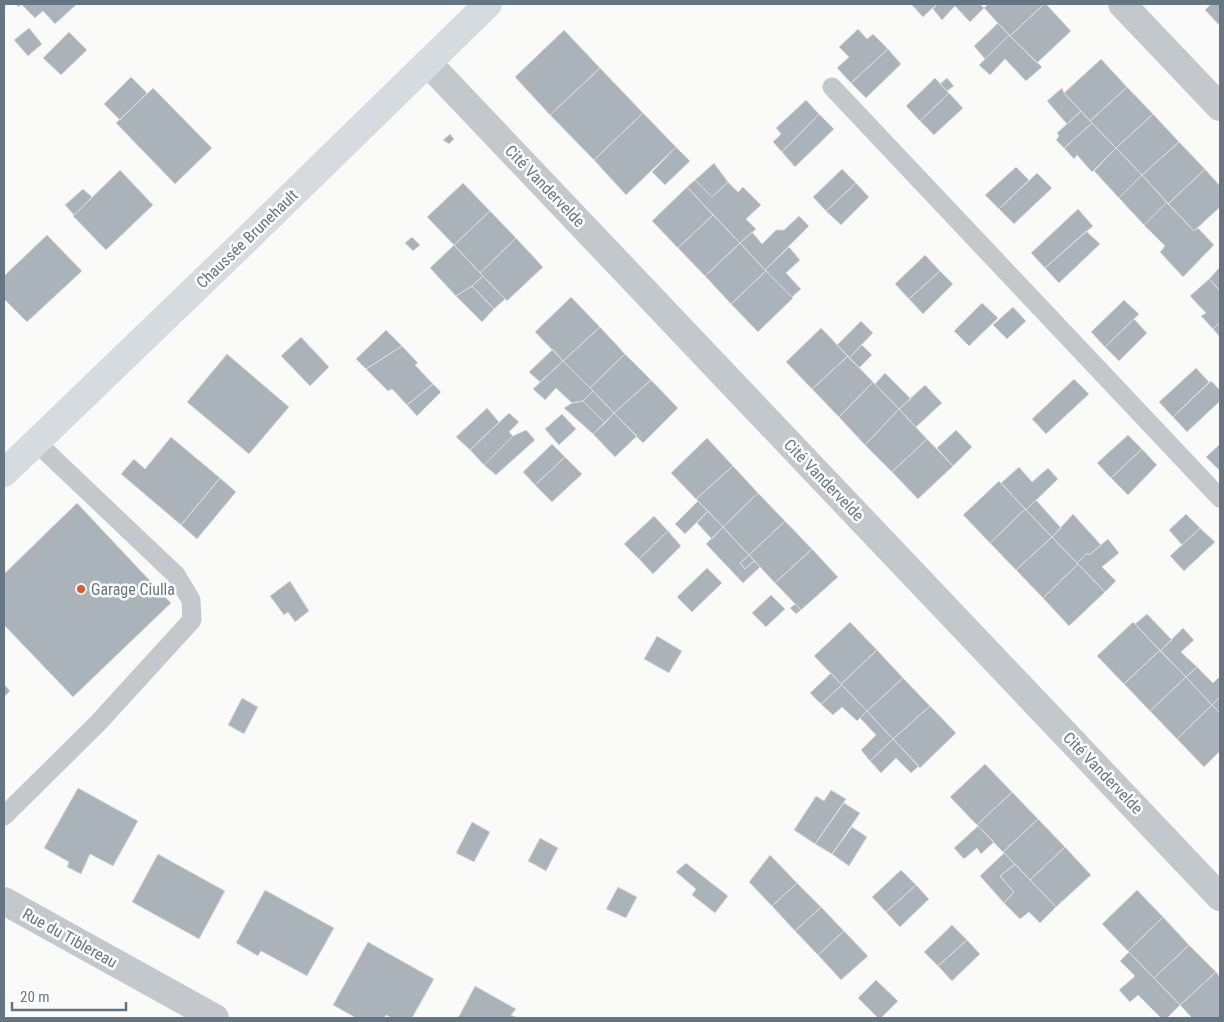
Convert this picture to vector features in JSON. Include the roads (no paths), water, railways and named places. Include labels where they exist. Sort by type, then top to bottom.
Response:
[{"type":"main road","name":"Chaussée Brunehault","points":[[4,473],[488,4]]},
{"type":"street","points":[[1122,4],[1220,107]]},
{"type":"street","name":"Cité Vandervelde","points":[[428,63],[1220,897]]},
{"type":"street","name":"Rue du Tiblereau","points":[[4,901],[215,1018]]},
{"type":"lane","points":[[832,87],[1220,498]]},
{"type":"lane","points":[[4,816],[98,724],[192,620],[191,600],[176,575],[36,442]]},
{"type":"place","name":"Garage Ciulla","points":[[81,589]]}]
